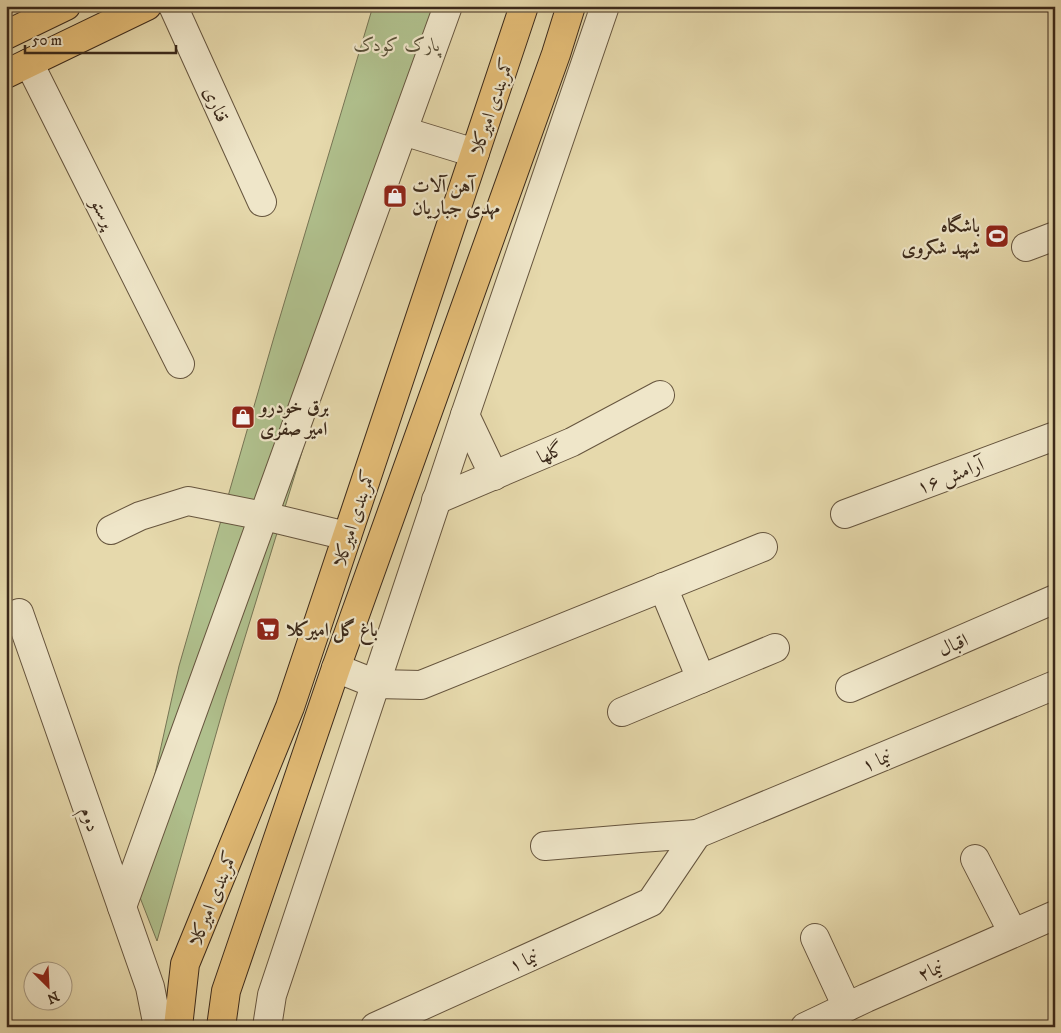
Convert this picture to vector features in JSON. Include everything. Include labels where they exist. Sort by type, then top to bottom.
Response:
[{"type":"main road","points":[[6,35],[66,6]]},
{"type":"main road","points":[[17,68],[147,6]]},
{"type":"main road","name":"کمربندی امیرکلا","points":[[178,1027],[185,964],[290,707],[524,6]]},
{"type":"main road","name":"کمربندی امیرکلا","points":[[221,1027],[226,991],[336,668],[556,54],[571,6]]},
{"type":"street","name":"قناری","points":[[173,6],[262,202]]},
{"type":"street","points":[[122,908],[448,6]]},
{"type":"street","points":[[267,1027],[272,995],[436,500],[605,6]]},
{"type":"street","points":[[556,54],[585,62]]},
{"type":"street","name":"پرستو","points":[[17,68],[180,364]]},
{"type":"street","points":[[403,131],[475,153]]},
{"type":"street","points":[[1026,247],[1055,236]]},
{"type":"street","name":"گلها","points":[[436,500],[572,442],[660,395]]},
{"type":"street","points":[[465,415],[494,476]]},
{"type":"street","name":"آرامش ۱۶","points":[[845,514],[1055,436]]},
{"type":"street","points":[[111,530],[140,516],[188,501],[264,516],[347,536]]},
{"type":"street","points":[[336,668],[376,684],[421,685],[763,547]]},
{"type":"street","points":[[663,587],[701,679]]},
{"type":"street","name":"اقبال","points":[[850,688],[1055,599]]},
{"type":"street","name":"دوم","points":[[12,616],[122,908],[150,987],[158,1027]]},
{"type":"street","points":[[622,712],[775,648]]},
{"type":"street","name":"نیما ۱","points":[[545,846],[697,834],[1055,685]]},
{"type":"street","name":"نیما ۱","points":[[375,1027],[651,902],[697,834]]},
{"type":"street","points":[[975,859],[1013,933]]},
{"type":"street","name":"نیما۲","points":[[805,1027],[1055,915]]},
{"type":"street","points":[[815,938],[847,1007]]},
{"type":"green space","name":"پارک کودک","points":[[373,6],[445,6],[313,416],[226,699],[157,941],[132,877],[179,666],[274,337]]},
{"type":"place","name":"آهن آلات مهدی جباریان","points":[[395,196]]},
{"type":"place","name":"باشگاه شهید شکروی","points":[[997,236]]},
{"type":"place","name":"برق خودرو امیر صفری","points":[[243,417]]},
{"type":"place","name":"باغ گل امیرکلا","points":[[268,629]]}]
